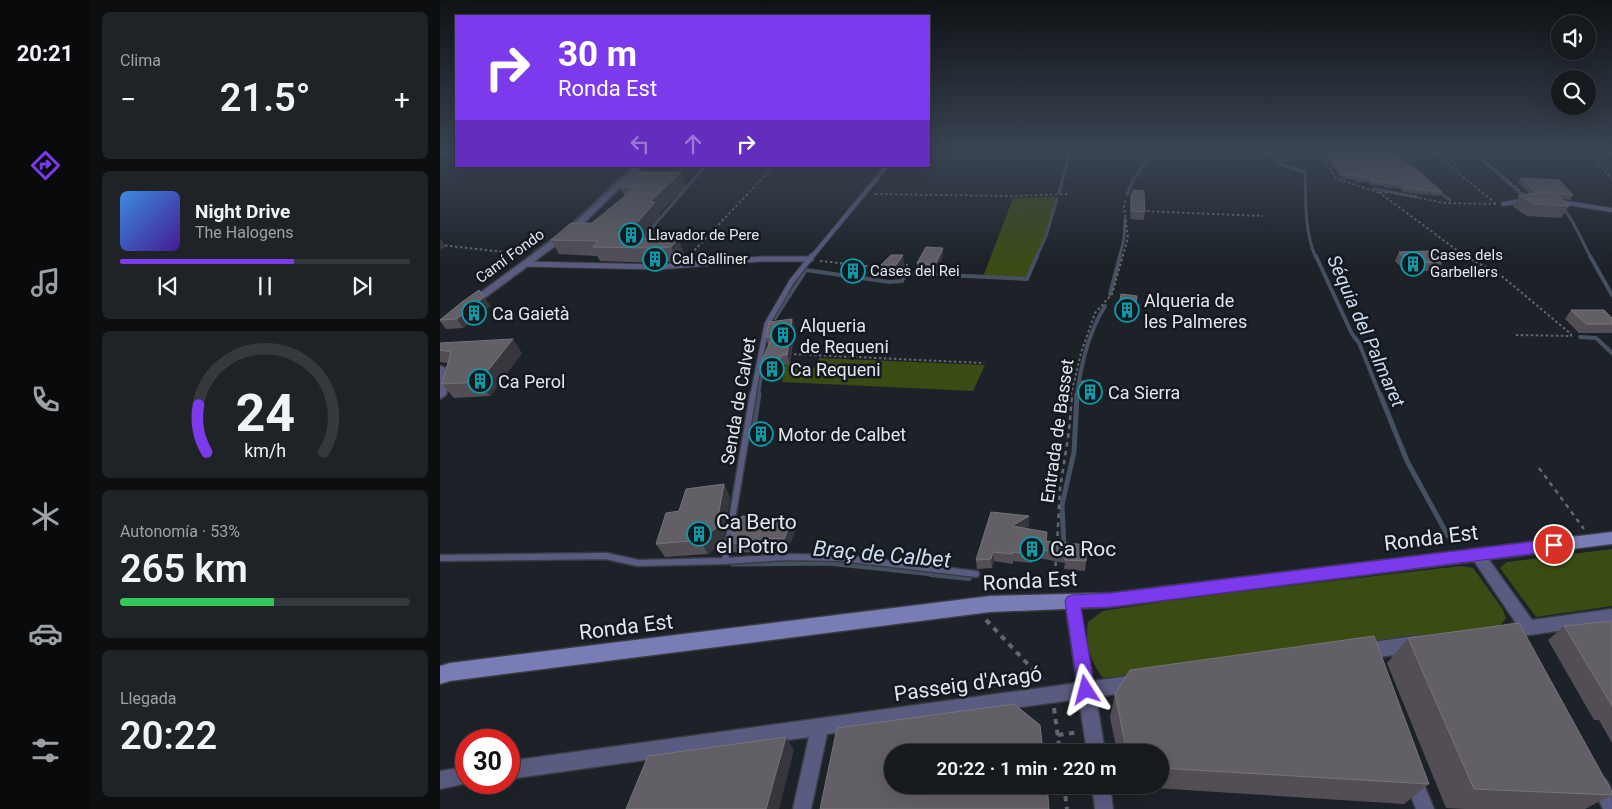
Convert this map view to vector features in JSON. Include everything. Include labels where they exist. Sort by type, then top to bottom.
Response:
[{"type":"main road","name":"Ronda Est","points":[[443,672],[990,604],[1111,600],[1612,538]]},
{"type":"street","name":"Camí Fondo","points":[[463,309],[574,228],[615,189]]},
{"type":"street","points":[[440,369],[445,379],[440,395]]},
{"type":"street","points":[[1477,554],[1521,629],[1523,647]]},
{"type":"street","points":[[1072,601],[1095,744]]},
{"type":"street","points":[[1494,633],[1607,617],[1612,631]]},
{"type":"street","points":[[1348,653],[1436,641]]},
{"type":"street","points":[[1367,651],[1374,669]]},
{"type":"street","name":"Passeig d'Aragó","points":[[520,769],[647,759],[820,727],[1154,680]]},
{"type":"street","points":[[802,809],[820,727]]},
{"type":"street","points":[[1408,762],[1425,809]]},
{"type":"street","points":[[1593,772],[1612,806]]},
{"type":"street","points":[[440,780],[455,778]]},
{"type":"street","points":[[1102,794],[1104,809]]},
{"type":"lane","name":"Senda de Calvet","points":[[725,561],[760,353],[767,324],[792,281],[870,189]]},
{"type":"lane","points":[[1503,204],[1530,200]]},
{"type":"lane","points":[[1550,201],[1612,210]]},
{"type":"lane","points":[[525,264],[621,267],[679,266],[751,258],[811,259]]},
{"type":"lane","points":[[440,558],[553,555],[606,556],[638,563],[725,561],[786,557],[842,558],[976,574]]},
{"type":"path","points":[[679,266],[752,189]]},
{"type":"path","points":[[1367,189],[1380,193],[1466,257],[1498,273],[1571,334],[1571,336],[1516,335]]},
{"type":"path","points":[[1476,189],[1497,204]]},
{"type":"path","points":[[1517,189],[1530,200]]},
{"type":"path","points":[[1380,193],[1389,192],[1445,203],[1503,204]]},
{"type":"path","points":[[866,194],[1013,196],[1067,194]]},
{"type":"path","name":"Entrada de Basset","points":[[1056,548],[1060,488],[1069,431],[1072,388],[1081,353],[1095,313],[1112,294],[1128,238],[1124,207],[1126,198]]},
{"type":"path","points":[[1126,214],[1132,211]]},
{"type":"path","points":[[1137,211],[1263,216]]},
{"type":"path","points":[[440,245],[538,254]]},
{"type":"path","points":[[1431,257],[1466,257]]},
{"type":"path","points":[[811,259],[889,267]]},
{"type":"path","points":[[895,266],[908,265]]},
{"type":"path","points":[[760,353],[984,363]]},
{"type":"path","points":[[1539,468],[1592,540]]},
{"type":"path","points":[[1054,589],[1056,558]]},
{"type":"path","points":[[982,615],[1046,683]]},
{"type":"path","points":[[1054,707],[1059,744]]},
{"type":"path","points":[[1058,735],[1092,730]]},
{"type":"path","points":[[1065,794],[1067,809]]},
{"type":"green space","points":[[1056,197],[1041,250],[1026,278],[983,277],[1013,198]]},
{"type":"green space","points":[[819,358],[985,365],[973,391],[782,382],[786,359],[789,359],[790,368],[811,370],[818,365]]},
{"type":"green space","points":[[1612,549],[1612,606],[1536,617],[1500,568],[1507,562]]},
{"type":"green space","points":[[1461,566],[1473,568],[1502,608],[1506,618],[1498,628],[1116,679],[1102,677],[1089,651],[1087,638],[1088,622],[1103,611],[1195,597]]},
{"type":"building","points":[[634,189],[664,189],[650,202],[655,202],[624,238],[678,239],[671,247],[652,248],[593,247],[598,241],[551,240],[571,223],[592,223]]},
{"type":"building","points":[[1411,189],[1438,189],[1442,192]]},
{"type":"building","points":[[1533,189],[1567,189],[1573,195],[1548,192],[1536,192]]},
{"type":"building","points":[[1133,190],[1144,191],[1145,212],[1131,211],[1131,194],[1133,194]]},
{"type":"building","points":[[1556,193],[1569,206],[1534,204],[1519,195]]},
{"type":"building","points":[[926,247],[943,248],[935,265],[917,263]]},
{"type":"building","points":[[1433,251],[1442,262],[1409,263],[1399,252]]},
{"type":"building","points":[[891,255],[903,255],[896,265],[881,265]]},
{"type":"building","points":[[479,290],[484,297],[457,319],[440,320],[462,302]]},
{"type":"building","points":[[1121,294],[1137,296],[1135,309],[1119,307]]},
{"type":"building","points":[[1571,310],[1604,310],[1612,318],[1612,324],[1586,324]]},
{"type":"building","points":[[792,319],[787,355],[781,355],[781,359],[762,361],[772,337],[766,337],[769,322]]},
{"type":"building","points":[[513,339],[479,382],[442,384],[451,352],[440,350],[440,343]]},
{"type":"building","name":"Ca Sierra","points":[[1082,381],[1100,383],[1099,394],[1080,392]]},
{"type":"building","points":[[767,426],[764,437],[751,439],[754,427]]},
{"type":"building","points":[[724,484],[716,528],[700,540],[656,544],[666,513],[679,511],[686,489]]},
{"type":"building","points":[[991,512],[1029,516],[1012,526],[1047,532],[1046,541],[1087,545],[1086,561],[1065,560],[1065,554],[1033,548],[1032,554],[993,552],[991,559],[976,560]]},
{"type":"building","points":[[742,516],[792,520],[784,539],[768,538],[765,544],[728,543]]},
{"type":"building","points":[[1612,621],[1612,706],[1564,626]]},
{"type":"building","points":[[1519,623],[1612,795],[1474,789],[1408,638]]},
{"type":"building","points":[[1374,636],[1429,784],[1169,769],[1169,744],[1125,744],[1115,694],[1130,670]]},
{"type":"building","points":[[1014,704],[1040,725],[1042,744],[884,744],[884,794],[1048,794],[1049,809],[820,809],[837,728]]},
{"type":"building","points":[[786,737],[766,809],[626,809],[648,756]]},
{"type":"waterway","points":[[570,226],[610,189]]},
{"type":"waterway","points":[[640,242],[686,189]]},
{"type":"waterway","name":"Braç de Calbet","points":[[1059,193],[1060,189]]},
{"type":"waterway","points":[[1127,195],[1129,189]]},
{"type":"waterway","name":"Séquia del Palmaret","points":[[1306,189],[1309,237],[1316,258]]},
{"type":"waterway","points":[[1374,189],[1417,197]]},
{"type":"waterway","points":[[1515,189],[1526,198]]},
{"type":"waterway","points":[[1437,190],[1450,200]]},
{"type":"waterway","name":"Braç de Calbet","points":[[1036,258],[1046,236],[1057,199]]},
{"type":"waterway","points":[[1562,207],[1567,212],[1591,258]]},
{"type":"waterway","points":[[1119,258],[1124,239],[1125,219]]},
{"type":"waterway","points":[[535,252],[556,237]]},
{"type":"waterway","name":"Braç de Calbet","points":[[775,318],[806,270],[889,282],[902,281],[906,273],[1027,279],[1037,256]]},
{"type":"waterway","points":[[1110,294],[1120,256]]},
{"type":"waterway","name":"Séquia del Palmaret","points":[[1316,256],[1352,334],[1359,343],[1380,395]]},
{"type":"waterway","points":[[1590,256],[1612,295]]},
{"type":"waterway","points":[[1077,395],[1086,349],[1094,327],[1105,306]]},
{"type":"waterway","points":[[1580,337],[1596,338],[1612,353]]},
{"type":"waterway","name":"Braç de Calbet","points":[[758,395],[764,358]]},
{"type":"waterway","name":"Braç de Calbet","points":[[754,426],[759,394]]},
{"type":"waterway","points":[[1064,547],[1062,505],[1074,452],[1077,394]]},
{"type":"waterway","name":"Séquia del Palmaret","points":[[1380,394],[1407,461],[1448,536]]},
{"type":"waterway","name":"Braç de Calbet","points":[[732,564],[828,563],[943,575]]},
{"type":"waterway","name":"Braç de Calbet","points":[[931,574],[969,578]]},
{"type":"place","name":"Llavador de Pere","points":[[631,235]]},
{"type":"place","name":"Cal Galliner","points":[[655,259]]},
{"type":"place","name":"Cases dels Garbellers","points":[[1413,264]]},
{"type":"place","name":"Cases del Rei","points":[[853,271]]},
{"type":"place","name":"Alqueria de les Palmeres","points":[[1127,310]]},
{"type":"place","name":"Ca Gaietà","points":[[474,313]]},
{"type":"place","name":"Alqueria de Requeni","points":[[783,335]]},
{"type":"place","name":"Ca Requeni","points":[[772,369]]},
{"type":"place","name":"Ca Perol","points":[[480,381]]},
{"type":"place","name":"Ca Sierra","points":[[1090,392]]},
{"type":"place","name":"Motor de Calbet","points":[[761,434]]},
{"type":"place","name":"Ca Berto el Potro","points":[[699,534]]},
{"type":"place","name":"Ca Roc","points":[[1032,549]]},
{"type":"route","points":[[1086,690],[1072,601],[1111,600],[1554,545]]}]
